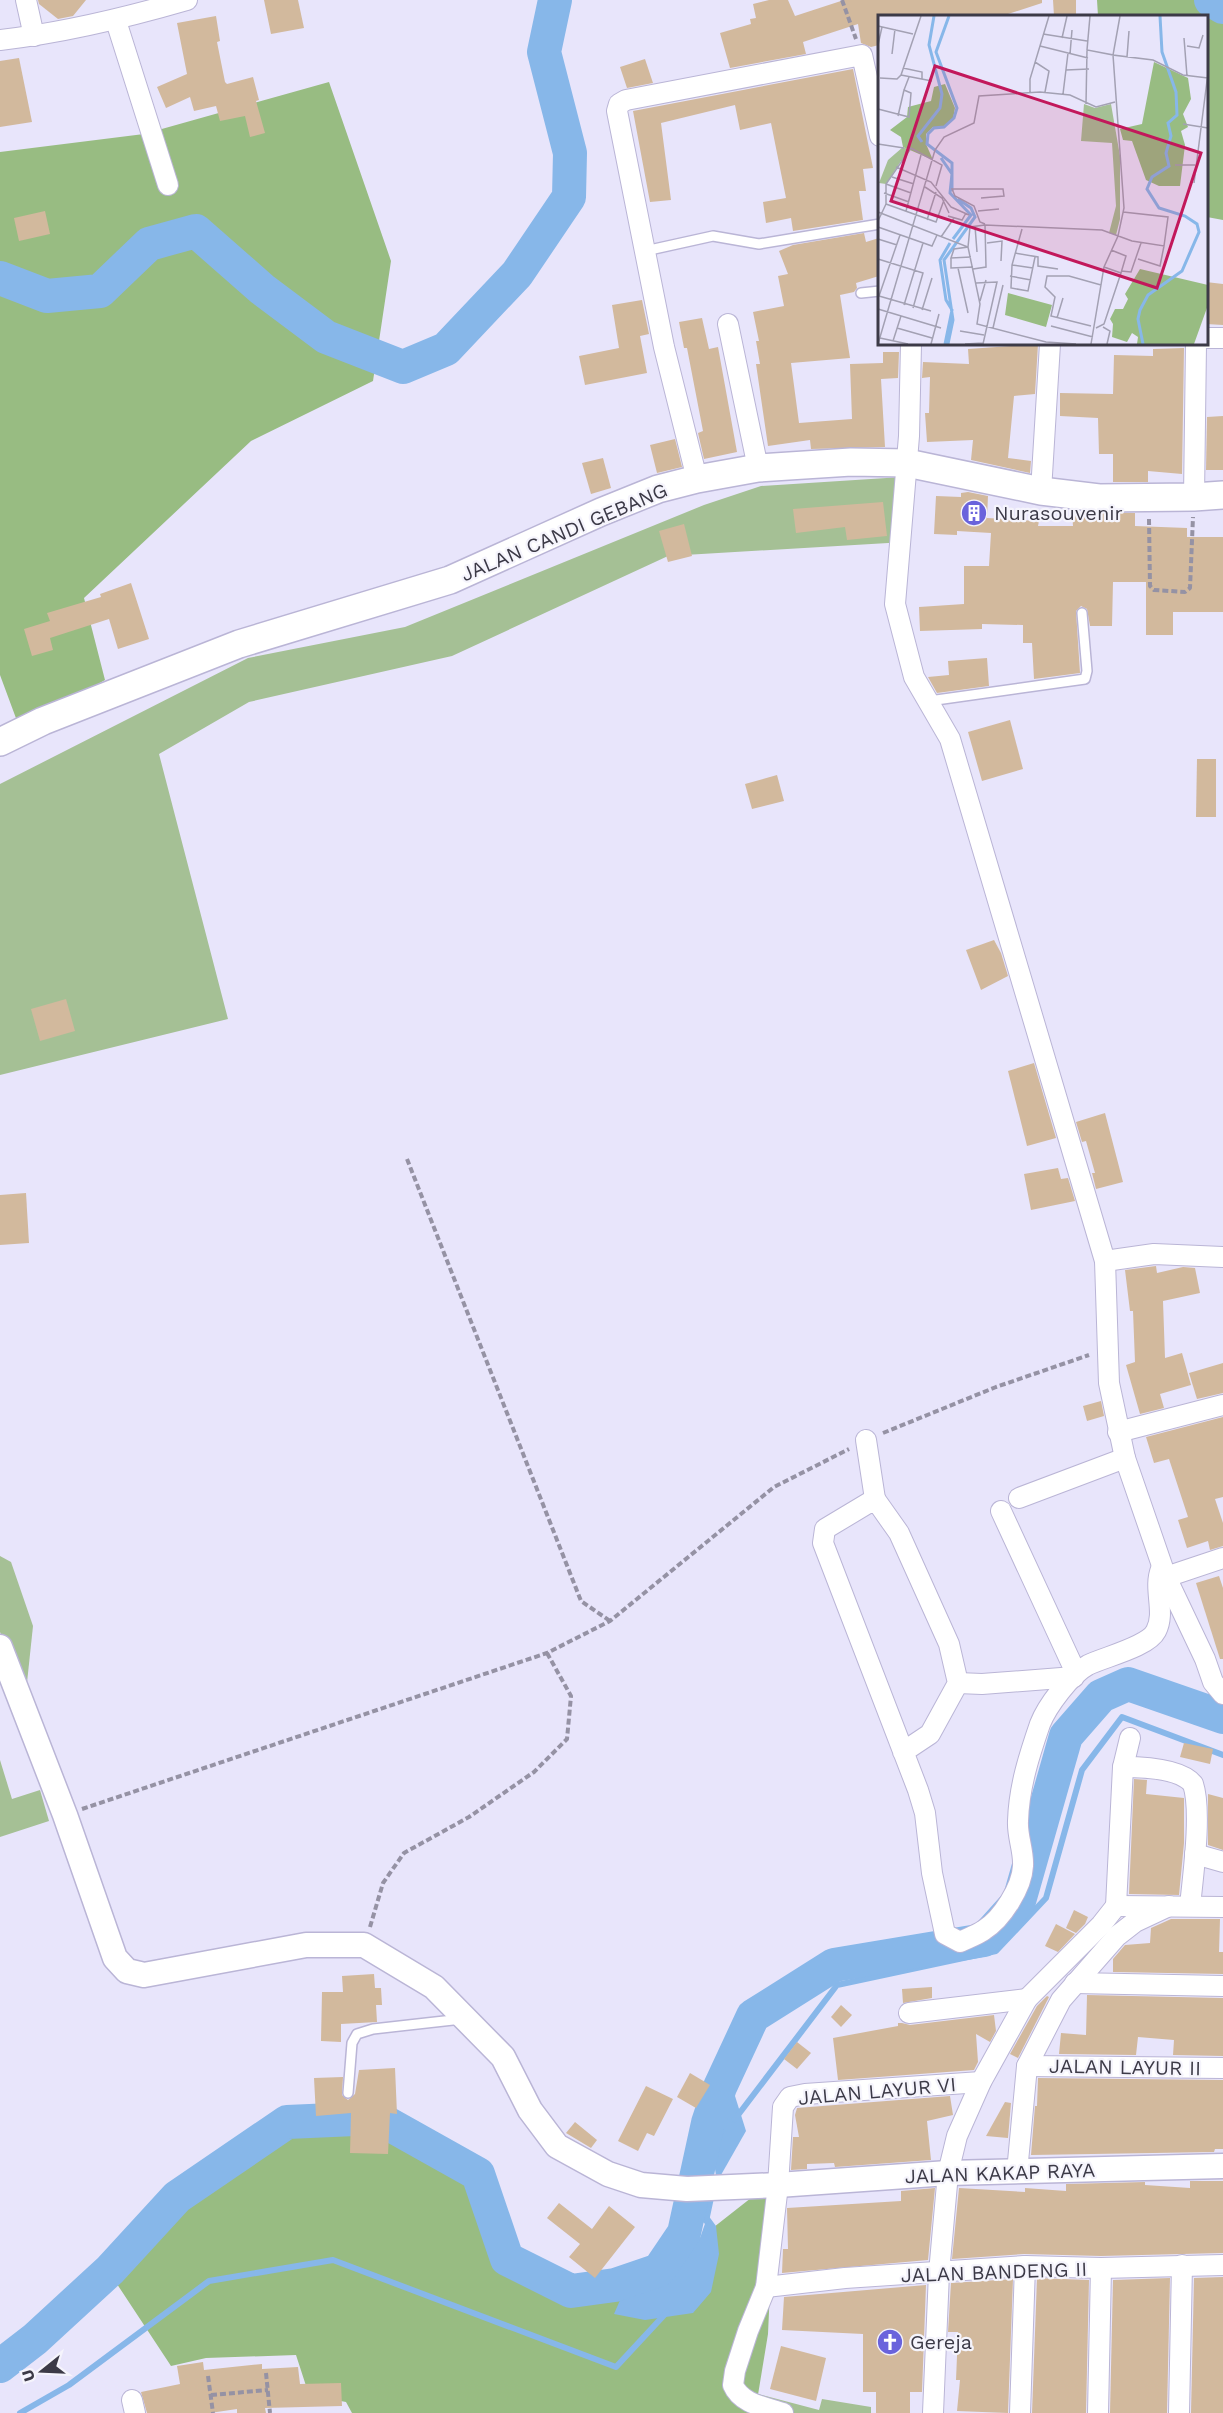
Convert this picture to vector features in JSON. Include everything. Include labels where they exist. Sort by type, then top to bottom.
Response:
[{"type":"main road","name":"JALAN CANDI GEBANG","points":[[0,742],[43,721],[228,648],[450,580],[601,512],[658,489],[697,479],[758,468],[851,462],[907,463],[1041,491],[1099,498],[1223,495]]},
{"type":"street","points":[[26,0],[34,36]]},
{"type":"street","points":[[0,40],[116,21],[187,0]]},
{"type":"street","points":[[116,21],[168,185]]},
{"type":"street","points":[[697,479],[664,347],[617,111],[619,104],[626,100],[871,54],[878,126]]},
{"type":"street","points":[[728,324],[758,468]]},
{"type":"street","points":[[911,345],[907,463],[896,604],[914,677],[950,739],[1105,1262],[1109,1383],[1125,1458],[1164,1572],[1214,1655],[1213,1682],[1223,1695]]},
{"type":"street","points":[[1041,491],[1050,345]]},
{"type":"street","points":[[1194,497],[1196,345]]},
{"type":"street","points":[[1105,1262],[1154,1254],[1223,1257]]},
{"type":"street","points":[[1118,1432],[1223,1405]]},
{"type":"street","points":[[866,1440],[875,1499],[899,1533],[949,1644],[958,1683],[930,1734],[903,1752]]},
{"type":"street","points":[[1019,1498],[1125,1458]]},
{"type":"street","points":[[875,1499],[825,1529],[822,1536],[925,1813],[932,1873],[945,1934],[960,1942],[986,1930],[1011,1902],[1023,1867],[1017,1823],[1022,1780],[1041,1720],[1058,1694],[1087,1665],[1142,1643],[1155,1634],[1161,1618],[1159,1575],[1223,1558]]},
{"type":"street","points":[[1001,1511],[1075,1675]]},
{"type":"street","points":[[0,1647],[65,1815],[115,1958],[127,1971],[144,1975],[306,1945],[364,1945]]},
{"type":"street","points":[[958,1683],[982,1684],[1075,1675]]},
{"type":"street","points":[[933,2413],[939,2273],[948,2173],[957,2136],[981,2082],[1027,1999],[1101,1925],[1116,1906],[1123,1767],[1130,1738]]},
{"type":"street","points":[[1123,1767],[1147,1767],[1189,1779],[1195,1790],[1195,1854],[1190,1906]]},
{"type":"street","points":[[1195,1854],[1223,1862]]},
{"type":"street","points":[[1116,1906],[1223,1907]]},
{"type":"street","points":[[1017,2172],[1027,2066],[1061,2000],[1117,1936],[1135,1922],[1169,1906]]},
{"type":"street","name":"JALAN KAKAP RAYA","points":[[364,1945],[434,1987],[503,2057],[530,2110],[557,2146],[608,2174],[641,2185],[687,2189],[948,2173],[1223,2166]]},
{"type":"street","points":[[1076,1983],[1223,1986]]},
{"type":"street","points":[[909,2013],[1027,1999]]},
{"type":"street","name":"JALAN LAYUR II","points":[[1027,2066],[1223,2068]]},
{"type":"street","name":"JALAN LAYUR VI","points":[[778,2185],[783,2107],[790,2097],[805,2094],[981,2082]]},
{"type":"street","points":[[778,2185],[766,2287],[741,2351],[733,2385],[740,2396],[748,2402],[783,2413]]},
{"type":"street","points":[[1179,2413],[1182,2265]]},
{"type":"street","name":"JALAN BANDENG II","points":[[766,2287],[845,2278],[1025,2266],[1101,2268],[1223,2265]]},
{"type":"street","points":[[1020,2413],[1019,2381],[1025,2266]]},
{"type":"street","points":[[1098,2413],[1101,2268]]},
{"type":"lane","points":[[645,251],[713,236],[759,244],[878,224]]},
{"type":"lane","points":[[861,293],[878,291]]},
{"type":"lane","points":[[927,702],[1085,679],[1087,671],[1082,613]]},
{"type":"lane","points":[[348,2093],[352,2043],[357,2034],[373,2029],[465,2019]]},
{"type":"path","points":[[842,0],[871,54]]},
{"type":"path","points":[[1149,498],[1150,586],[1154,590],[1185,592],[1190,588],[1194,497]]},
{"type":"path","points":[[407,1159],[581,1601],[610,1621]]},
{"type":"path","points":[[65,1815],[547,1653],[610,1621],[774,1487],[866,1440],[996,1387],[1107,1349]]},
{"type":"path","points":[[364,1945],[383,1883],[404,1853],[469,1817],[534,1772],[567,1739],[571,1696],[547,1653]]},
{"type":"path","points":[[266,2373],[270,2413]]},
{"type":"path","points":[[208,2376],[213,2413]]},
{"type":"path","points":[[211,2395],[268,2390]]},
{"type":"green space","points":[[1097,0],[1223,0],[1223,220],[1208,217],[1208,15],[1098,15]]},
{"type":"green space","points":[[329,82],[391,261],[373,381],[251,441],[84,598],[105,680],[20,729],[0,675],[0,152],[144,134]]},
{"type":"green space","points":[[902,477],[905,542],[668,556],[452,656],[249,702],[159,754],[228,1019],[0,1075],[0,784],[248,658],[405,627],[704,505],[761,486]]},
{"type":"green space","points":[[0,1556],[11,1562],[33,1626],[26,1692],[0,1632]]},
{"type":"green space","points":[[0,1760],[12,1799],[40,1790],[49,1821],[0,1837]]},
{"type":"green space","points":[[386,2127],[473,2177],[501,2263],[577,2302],[665,2282],[700,2238],[775,2179],[768,2334],[755,2413],[352,2413],[346,2402],[309,2395],[296,2355],[206,2358],[171,2366],[115,2281],[182,2208],[293,2133]]},
{"type":"green space","points":[[758,2394],[819,2410],[822,2399],[871,2407],[871,2413],[755,2413]]},
{"type":"water","points":[[720,2087],[735,2096],[746,2131],[717,2182],[708,2123]]},
{"type":"water","points":[[708,2215],[716,2226],[719,2254],[711,2292],[693,2313],[645,2320],[614,2314],[624,2291],[665,2282],[700,2238]]},
{"type":"building","points":[[38,0],[86,0],[73,16],[58,19],[39,4]]},
{"type":"building","points":[[264,0],[298,0],[304,28],[271,34]]},
{"type":"building","points":[[769,0],[788,0],[795,16],[844,0],[1042,0],[1042,3],[1008,15],[878,15],[878,45],[871,47],[861,43],[858,24],[803,42],[806,54],[730,68],[720,33],[751,24],[750,19],[756,18],[753,4]]},
{"type":"building","points":[[1053,0],[1076,0],[1076,15],[1054,15]]},
{"type":"building","points":[[216,16],[220,41],[217,42],[225,82],[227,84],[253,77],[259,100],[256,101],[265,133],[250,137],[245,116],[220,121],[216,106],[194,111],[190,97],[166,108],[157,87],[187,74],[177,23]]},
{"type":"building","points":[[19,58],[32,122],[0,127],[0,61]]},
{"type":"building","points":[[645,59],[653,83],[627,88],[620,67]]},
{"type":"building","points":[[853,69],[873,168],[863,169],[866,191],[859,191],[863,220],[793,231],[791,218],[766,223],[763,202],[786,198],[771,123],[740,130],[735,105],[661,123],[671,200],[650,202],[633,111]]},
{"type":"building","points":[[45,211],[50,234],[19,241],[14,218]]},
{"type":"building","points":[[864,233],[866,242],[878,238],[878,276],[856,283],[857,288],[854,292],[840,295],[850,358],[791,363],[799,423],[852,419],[850,364],[883,363],[883,352],[899,352],[898,378],[881,379],[885,447],[811,449],[810,440],[768,446],[756,364],[760,364],[756,341],[759,341],[753,312],[784,306],[778,276],[788,274],[779,251],[793,245]]},
{"type":"building","points":[[1208,282],[1223,284],[1223,325],[1208,324]]},
{"type":"building","points":[[642,300],[649,334],[640,336],[647,373],[585,385],[579,356],[619,348],[612,305]]},
{"type":"building","points":[[702,318],[709,349],[718,347],[737,452],[704,459],[698,433],[703,431],[687,348],[684,348],[679,322]]},
{"type":"building","points":[[1038,345],[1035,394],[1014,396],[1008,458],[1031,461],[1030,473],[971,460],[973,440],[927,442],[925,413],[929,413],[930,377],[922,378],[923,362],[969,364],[968,349]]},
{"type":"building","points":[[1184,348],[1182,474],[1148,471],[1148,482],[1113,482],[1113,454],[1099,454],[1098,418],[1060,416],[1060,393],[1113,394],[1114,355],[1153,356],[1153,349]]},
{"type":"building","points":[[1223,416],[1223,470],[1206,470],[1207,417]]},
{"type":"building","points":[[675,439],[682,467],[657,473],[650,445]]},
{"type":"building","points":[[603,458],[611,488],[591,494],[582,463]]},
{"type":"building","points":[[961,493],[988,496],[987,518],[1039,521],[1038,526],[1073,526],[1072,512],[1135,513],[1135,526],[1187,528],[1187,537],[1223,537],[1223,612],[1173,612],[1173,635],[1146,635],[1146,582],[1113,582],[1112,626],[1090,626],[1087,609],[1081,606],[1076,611],[1080,673],[1034,679],[1032,643],[1023,643],[1023,625],[982,624],[982,629],[920,631],[919,607],[964,604],[964,566],[989,566],[991,533],[957,531],[957,535],[934,534],[936,496],[961,497]]},
{"type":"building","points":[[883,502],[887,536],[847,540],[845,527],[796,533],[793,509]]},
{"type":"building","points":[[684,524],[692,556],[668,562],[659,531]]},
{"type":"building","points":[[131,583],[149,639],[118,649],[109,619],[50,638],[53,650],[32,656],[24,629],[50,621],[47,613],[101,597],[100,594]]},
{"type":"building","points":[[987,658],[989,686],[937,693],[928,677],[949,675],[948,661]]},
{"type":"building","points":[[1010,720],[1023,769],[982,781],[968,732]]},
{"type":"building","points":[[1197,759],[1216,759],[1216,817],[1196,817]]},
{"type":"building","points":[[777,775],[784,801],[752,809],[745,784]]},
{"type":"building","points":[[994,940],[1001,953],[1008,976],[981,990],[966,950]]},
{"type":"building","points":[[66,999],[75,1031],[40,1041],[31,1009]]},
{"type":"building","points":[[1034,1063],[1056,1138],[1027,1146],[1008,1071]]},
{"type":"building","points":[[1105,1113],[1123,1182],[1096,1189],[1092,1173],[1095,1173],[1086,1141],[1082,1142],[1076,1122]]},
{"type":"building","points":[[1058,1168],[1061,1179],[1068,1178],[1075,1201],[1031,1210],[1024,1174]]},
{"type":"building","points":[[26,1193],[29,1243],[0,1245],[0,1195]]},
{"type":"building","points":[[1156,1266],[1157,1273],[1183,1267],[1195,1268],[1200,1293],[1163,1301],[1165,1358],[1182,1353],[1191,1385],[1160,1394],[1164,1408],[1140,1414],[1126,1365],[1135,1362],[1133,1311],[1130,1311],[1125,1270]]},
{"type":"building","points":[[1223,1363],[1223,1393],[1197,1399],[1189,1373]]},
{"type":"building","points":[[1101,1401],[1104,1416],[1087,1421],[1083,1406]]},
{"type":"building","points":[[1223,1417],[1223,1497],[1215,1499],[1223,1523],[1223,1546],[1210,1550],[1208,1541],[1187,1548],[1178,1520],[1188,1517],[1169,1459],[1154,1463],[1146,1437]]},
{"type":"building","points":[[1219,1576],[1223,1588],[1223,1659],[1220,1659],[1196,1583]]},
{"type":"building","points":[[1184,1743],[1213,1749],[1210,1764],[1180,1757]]},
{"type":"building","points":[[1134,1779],[1147,1780],[1146,1794],[1184,1798],[1184,1843],[1179,1895],[1129,1894]]},
{"type":"building","points":[[1208,1794],[1223,1798],[1223,1850],[1208,1845]]},
{"type":"building","points":[[1074,1910],[1088,1917],[1076,1933],[1066,1928]]},
{"type":"building","points":[[1171,1919],[1220,1919],[1219,1952],[1223,1952],[1223,1974],[1113,1972],[1113,1959],[1125,1945],[1150,1943],[1151,1928]]},
{"type":"building","points":[[1056,1924],[1075,1934],[1058,1952],[1045,1946]]},
{"type":"building","points":[[374,1974],[375,1988],[381,1988],[382,2005],[376,2005],[377,2022],[341,2024],[341,2042],[321,2041],[322,1992],[343,1992],[342,1976]]},
{"type":"building","points":[[932,1987],[932,1998],[903,2003],[902,1989]]},
{"type":"building","points":[[1087,1995],[1223,1998],[1223,2056],[1173,2055],[1174,2040],[1138,2037],[1136,2055],[1059,2054],[1061,2033],[1086,2035]]},
{"type":"building","points":[[1047,1996],[1049,1997],[1018,2058],[1010,2054],[1037,2006]]},
{"type":"building","points":[[841,2005],[852,2015],[841,2027],[831,2017]]},
{"type":"building","points":[[994,2015],[996,2031],[990,2042],[976,2034],[978,2062],[974,2070],[838,2080],[833,2038],[898,2026],[898,2023],[910,2025]]},
{"type":"building","points":[[797,2042],[811,2053],[797,2069],[784,2059]]},
{"type":"building","points":[[395,2068],[397,2114],[390,2113],[388,2154],[350,2153],[351,2113],[316,2116],[314,2078],[343,2077],[342,2095],[348,2100],[355,2094],[359,2070]]},
{"type":"building","points":[[690,2073],[710,2085],[696,2108],[677,2097]]},
{"type":"building","points":[[1038,2078],[1223,2080],[1223,2149],[1215,2149],[1214,2152],[1031,2155]]},
{"type":"building","points":[[646,2086],[673,2099],[654,2136],[647,2133],[638,2151],[618,2141]]},
{"type":"building","points":[[950,2096],[953,2115],[927,2121],[931,2160],[835,2167],[834,2163],[807,2164],[807,2169],[791,2170],[793,2137],[799,2137],[795,2115],[797,2108]]},
{"type":"building","points":[[1005,2102],[1011,2103],[1008,2138],[986,2136]]},
{"type":"building","points":[[575,2122],[597,2140],[591,2148],[566,2133]]},
{"type":"building","points":[[1190,2181],[1223,2181],[1223,2253],[1101,2256],[1024,2254],[952,2259],[959,2188],[1025,2192],[1025,2188],[1066,2191],[1066,2184],[1145,2182],[1145,2185],[1190,2188]]},
{"type":"building","points":[[935,2188],[928,2260],[782,2273],[783,2249],[788,2249],[787,2208],[901,2201],[901,2191]]},
{"type":"building","points":[[559,2203],[592,2229],[609,2206],[635,2227],[595,2278],[569,2257],[580,2244],[547,2218]]},
{"type":"building","points":[[1223,2277],[1223,2413],[1191,2413],[1194,2278]]},
{"type":"building","points":[[1037,2278],[1089,2280],[1086,2413],[1032,2413]]},
{"type":"building","points":[[1170,2278],[1167,2413],[1110,2413],[1113,2280]]},
{"type":"building","points":[[1013,2279],[1008,2413],[957,2411],[960,2380],[956,2380],[958,2332],[948,2332],[951,2283]]},
{"type":"building","points":[[926,2285],[922,2392],[910,2392],[910,2413],[876,2413],[876,2392],[863,2392],[863,2334],[782,2330],[784,2297]]},
{"type":"building","points":[[781,2346],[826,2358],[816,2401],[770,2389]]},
{"type":"building","points":[[203,2362],[204,2370],[262,2364],[262,2369],[298,2367],[300,2384],[341,2383],[342,2406],[265,2408],[266,2413],[237,2413],[237,2409],[210,2413],[147,2413],[141,2392],[180,2384],[177,2366]]},
{"type":"waterway","points":[[0,278],[47,296],[100,291],[149,244],[196,231],[262,289],[326,337],[403,367],[446,349],[517,274],[569,197],[570,153],[544,52],[555,0]]},
{"type":"waterway","points":[[1211,0],[1223,7]]},
{"type":"waterway","points":[[0,2366],[35,2339],[110,2270],[177,2197],[287,2122],[378,2118],[478,2174],[507,2259],[571,2291],[615,2285],[659,2270],[684,2233],[708,2123],[720,2087],[753,2016],[834,1965],[984,1940],[1019,1901],[1066,1736],[1101,1696],[1128,1684],[1223,1717]]},
{"type":"waterway","points":[[735,2119],[837,1985],[996,1951],[1046,1898],[1082,1770],[1122,1717],[1223,1755]]},
{"type":"waterway","points":[[706,2221],[712,2193]]},
{"type":"waterway","points":[[20,2413],[69,2385],[209,2281],[333,2260],[616,2367],[667,2312]]},
{"type":"place","name":"Nurasouvenir","points":[[974,513]]},
{"type":"place","name":"Gereja","points":[[890,2342]]}]
